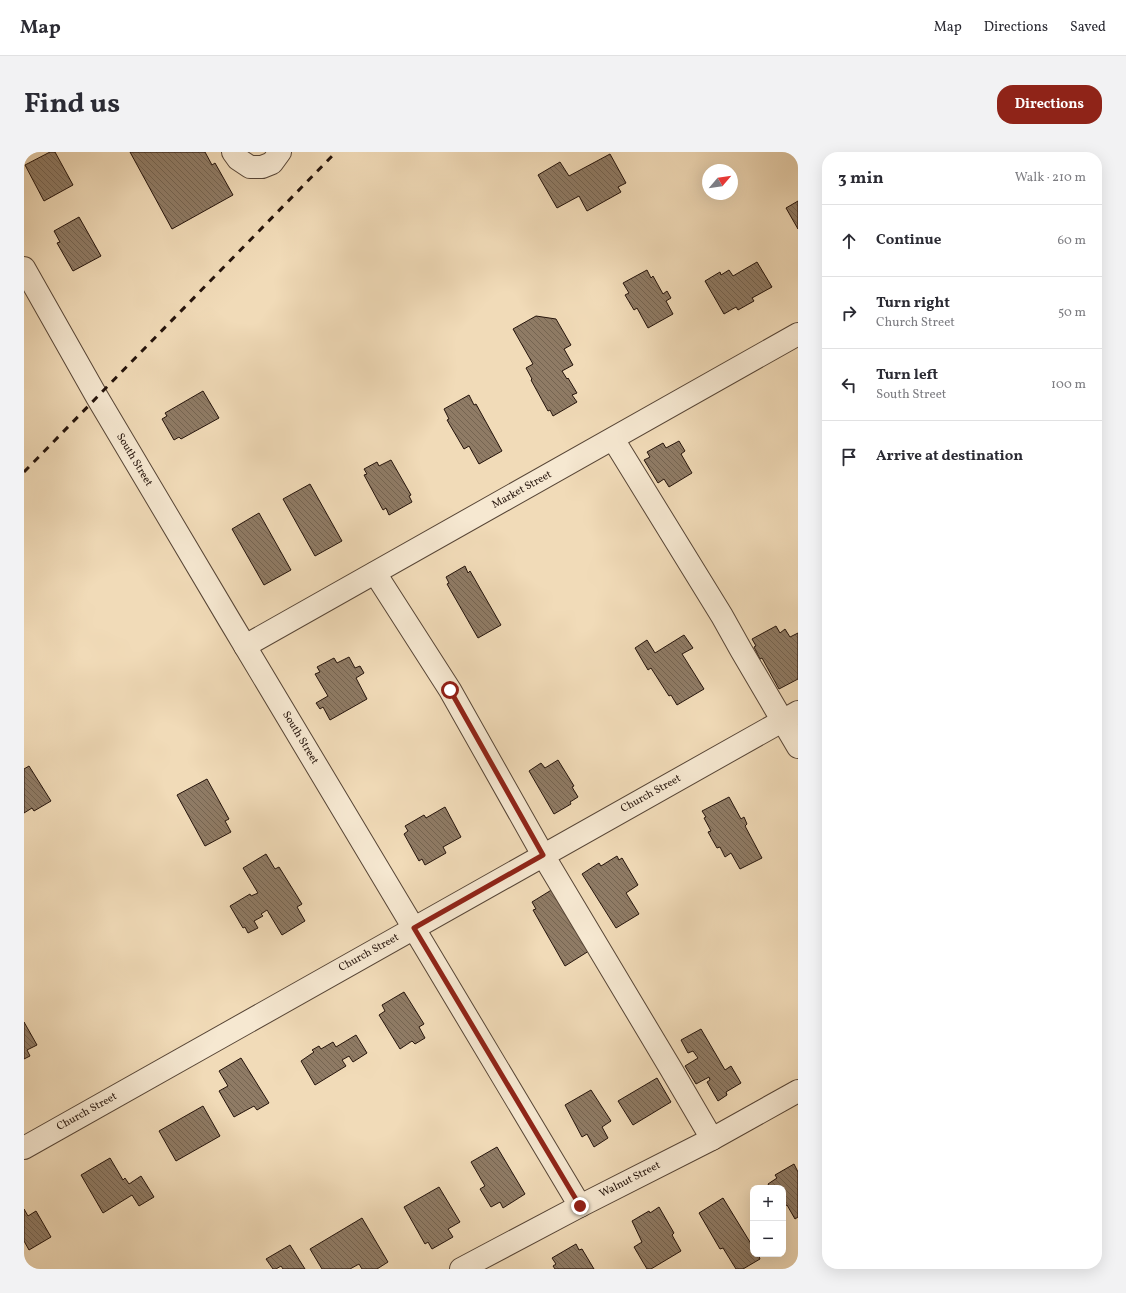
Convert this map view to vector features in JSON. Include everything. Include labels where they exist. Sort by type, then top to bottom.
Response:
[{"type":"street","points":[[233,152],[238,159],[250,167],[262,167],[272,163],[280,152]]},
{"type":"street","name":"South Street","points":[[24,268],[97,397],[580,1206]]},
{"type":"street","name":"Market Street","points":[[245,646],[798,334]]},
{"type":"street","points":[[613,439],[690,562],[790,716],[798,747]]},
{"type":"street","points":[[375,573],[454,697],[543,855],[712,1139]]},
{"type":"street","name":"Church Street","points":[[24,1148],[790,716]]},
{"type":"street","name":"Walnut Street","points":[[461,1269],[580,1206],[712,1139],[798,1091]]},
{"type":"building","points":[[50,152],[55,152],[73,185],[44,201],[25,165]]},
{"type":"building","points":[[130,152],[205,152],[212,165],[215,163],[233,195],[172,229]]},
{"type":"building","points":[[610,154],[626,183],[618,187],[621,192],[587,211],[579,196],[557,208],[538,175],[560,162],[569,176]]},
{"type":"building","points":[[798,201],[798,229],[786,208]]},
{"type":"building","points":[[79,217],[101,256],[73,271],[57,243],[60,242],[54,231]]},
{"type":"building","points":[[757,262],[772,287],[752,298],[754,301],[738,310],[736,307],[724,314],[705,281],[720,272],[721,275],[729,270],[733,276]]},
{"type":"building","points":[[647,270],[651,278],[653,276],[663,294],[667,291],[671,298],[666,301],[673,314],[648,328],[637,308],[634,310],[625,295],[629,293],[623,283]]},
{"type":"building","points":[[536,316],[556,319],[571,345],[564,349],[573,365],[562,371],[577,393],[572,395],[577,402],[553,416],[550,410],[548,411],[531,380],[532,379],[526,368],[533,364],[513,329]]},
{"type":"building","points":[[203,391],[219,418],[181,439],[179,437],[174,440],[162,419],[167,416],[165,413]]},
{"type":"building","points":[[469,395],[474,405],[476,404],[502,451],[479,464],[469,446],[464,449],[447,420],[449,419],[444,409]]},
{"type":"building","points":[[679,441],[685,451],[681,454],[692,473],[669,487],[664,479],[658,483],[644,460],[650,457],[647,452],[663,443],[666,448]]},
{"type":"building","points":[[391,460],[411,495],[409,496],[412,502],[389,515],[386,508],[383,510],[364,475],[367,474],[364,469],[377,462],[379,466]]},
{"type":"building","points":[[310,484],[342,541],[315,556],[283,499]]},
{"type":"building","points":[[259,513],[291,570],[264,585],[232,529]]},
{"type":"building","points":[[465,566],[468,573],[470,571],[501,625],[478,638],[447,584],[449,583],[446,577]]},
{"type":"building","points":[[776,626],[780,633],[785,629],[790,637],[798,633],[798,679],[779,689],[762,658],[760,659],[752,639]]},
{"type":"building","points":[[684,635],[693,648],[682,654],[704,689],[677,705],[671,695],[669,696],[651,668],[648,670],[635,648],[647,640],[655,653]]},
{"type":"building","points":[[349,657],[355,668],[360,666],[364,673],[356,678],[367,699],[330,720],[323,707],[320,709],[316,703],[328,696],[315,674],[320,672],[317,667],[334,658],[337,663]]},
{"type":"building","points":[[558,760],[574,786],[572,787],[578,797],[570,802],[571,804],[554,814],[529,771],[541,763],[545,768]]},
{"type":"building","points":[[29,766],[51,801],[34,811],[32,808],[24,813],[24,769]]},
{"type":"building","points":[[207,779],[229,819],[225,821],[231,832],[205,846],[177,795]]},
{"type":"building","points":[[729,797],[741,819],[744,817],[747,824],[745,826],[762,858],[740,869],[731,853],[725,857],[720,847],[717,848],[708,832],[711,831],[702,811]]},
{"type":"building","points":[[445,807],[461,837],[443,847],[446,853],[425,865],[422,859],[419,861],[404,834],[408,831],[405,826],[424,815],[426,818]]},
{"type":"building","points":[[266,854],[275,869],[279,867],[302,904],[297,907],[305,921],[282,935],[267,910],[261,914],[263,916],[254,921],[258,928],[248,933],[245,927],[243,928],[230,906],[250,894],[251,896],[258,893],[243,868]]},
{"type":"building","points":[[617,856],[619,860],[622,858],[638,885],[626,893],[639,914],[616,928],[582,874],[599,863],[601,866]]},
{"type":"building","points":[[553,889],[592,949],[565,966],[533,910],[536,909],[532,902]]},
{"type":"building","points":[[404,992],[424,1024],[419,1027],[425,1038],[415,1044],[412,1041],[400,1049],[379,1015],[385,1011],[382,1005]]},
{"type":"building","points":[[24,1022],[37,1045],[27,1050],[30,1056],[24,1059]]},
{"type":"building","points":[[701,1029],[725,1070],[731,1066],[741,1083],[726,1092],[727,1095],[718,1101],[707,1082],[710,1080],[709,1077],[696,1084],[685,1066],[698,1058],[693,1051],[688,1053],[681,1040]]},
{"type":"building","points":[[356,1035],[367,1053],[353,1062],[349,1056],[342,1060],[346,1066],[315,1085],[301,1061],[314,1052],[312,1050],[319,1046],[321,1049],[333,1042],[336,1047]]},
{"type":"building","points":[[241,1058],[269,1103],[257,1110],[254,1106],[234,1117],[219,1091],[228,1086],[219,1071]]},
{"type":"building","points":[[657,1078],[671,1102],[633,1125],[618,1101]]},
{"type":"building","points":[[591,1090],[611,1121],[602,1127],[608,1138],[594,1147],[587,1134],[582,1137],[565,1105]]},
{"type":"building","points":[[203,1106],[220,1136],[176,1161],[159,1131]]},
{"type":"building","points":[[497,1147],[525,1194],[503,1208],[500,1202],[491,1207],[480,1189],[485,1186],[471,1162]]},
{"type":"building","points":[[110,1158],[123,1180],[125,1178],[129,1184],[141,1176],[154,1197],[139,1206],[132,1195],[103,1213],[81,1175]]},
{"type":"building","points":[[794,1164],[798,1172],[798,1217],[795,1219],[786,1206],[786,1185],[768,1184],[777,1178],[775,1175]]},
{"type":"building","points":[[439,1187],[460,1222],[448,1229],[453,1237],[432,1249],[428,1242],[425,1244],[404,1207]]},
{"type":"building","points":[[723,1198],[750,1242],[750,1257],[759,1257],[760,1259],[743,1269],[736,1269],[723,1248],[720,1249],[699,1213]]},
{"type":"building","points":[[659,1207],[674,1233],[672,1235],[681,1251],[651,1269],[647,1269],[634,1247],[642,1242],[632,1221]]},
{"type":"building","points":[[24,1209],[28,1216],[36,1211],[51,1237],[29,1250],[24,1241]]},
{"type":"building","points":[[362,1218],[388,1262],[377,1269],[362,1269],[359,1264],[350,1269],[322,1269],[310,1249]]},
{"type":"building","points":[[576,1244],[579,1250],[582,1249],[594,1269],[555,1269],[553,1266],[556,1264],[552,1258]]},
{"type":"building","points":[[290,1245],[305,1269],[283,1269],[281,1266],[273,1269],[266,1259]]},
{"type":"railway","points":[[24,472],[336,152]]},
{"type":"route","points":[[450,690],[543,855],[414,928],[580,1206]]}]
